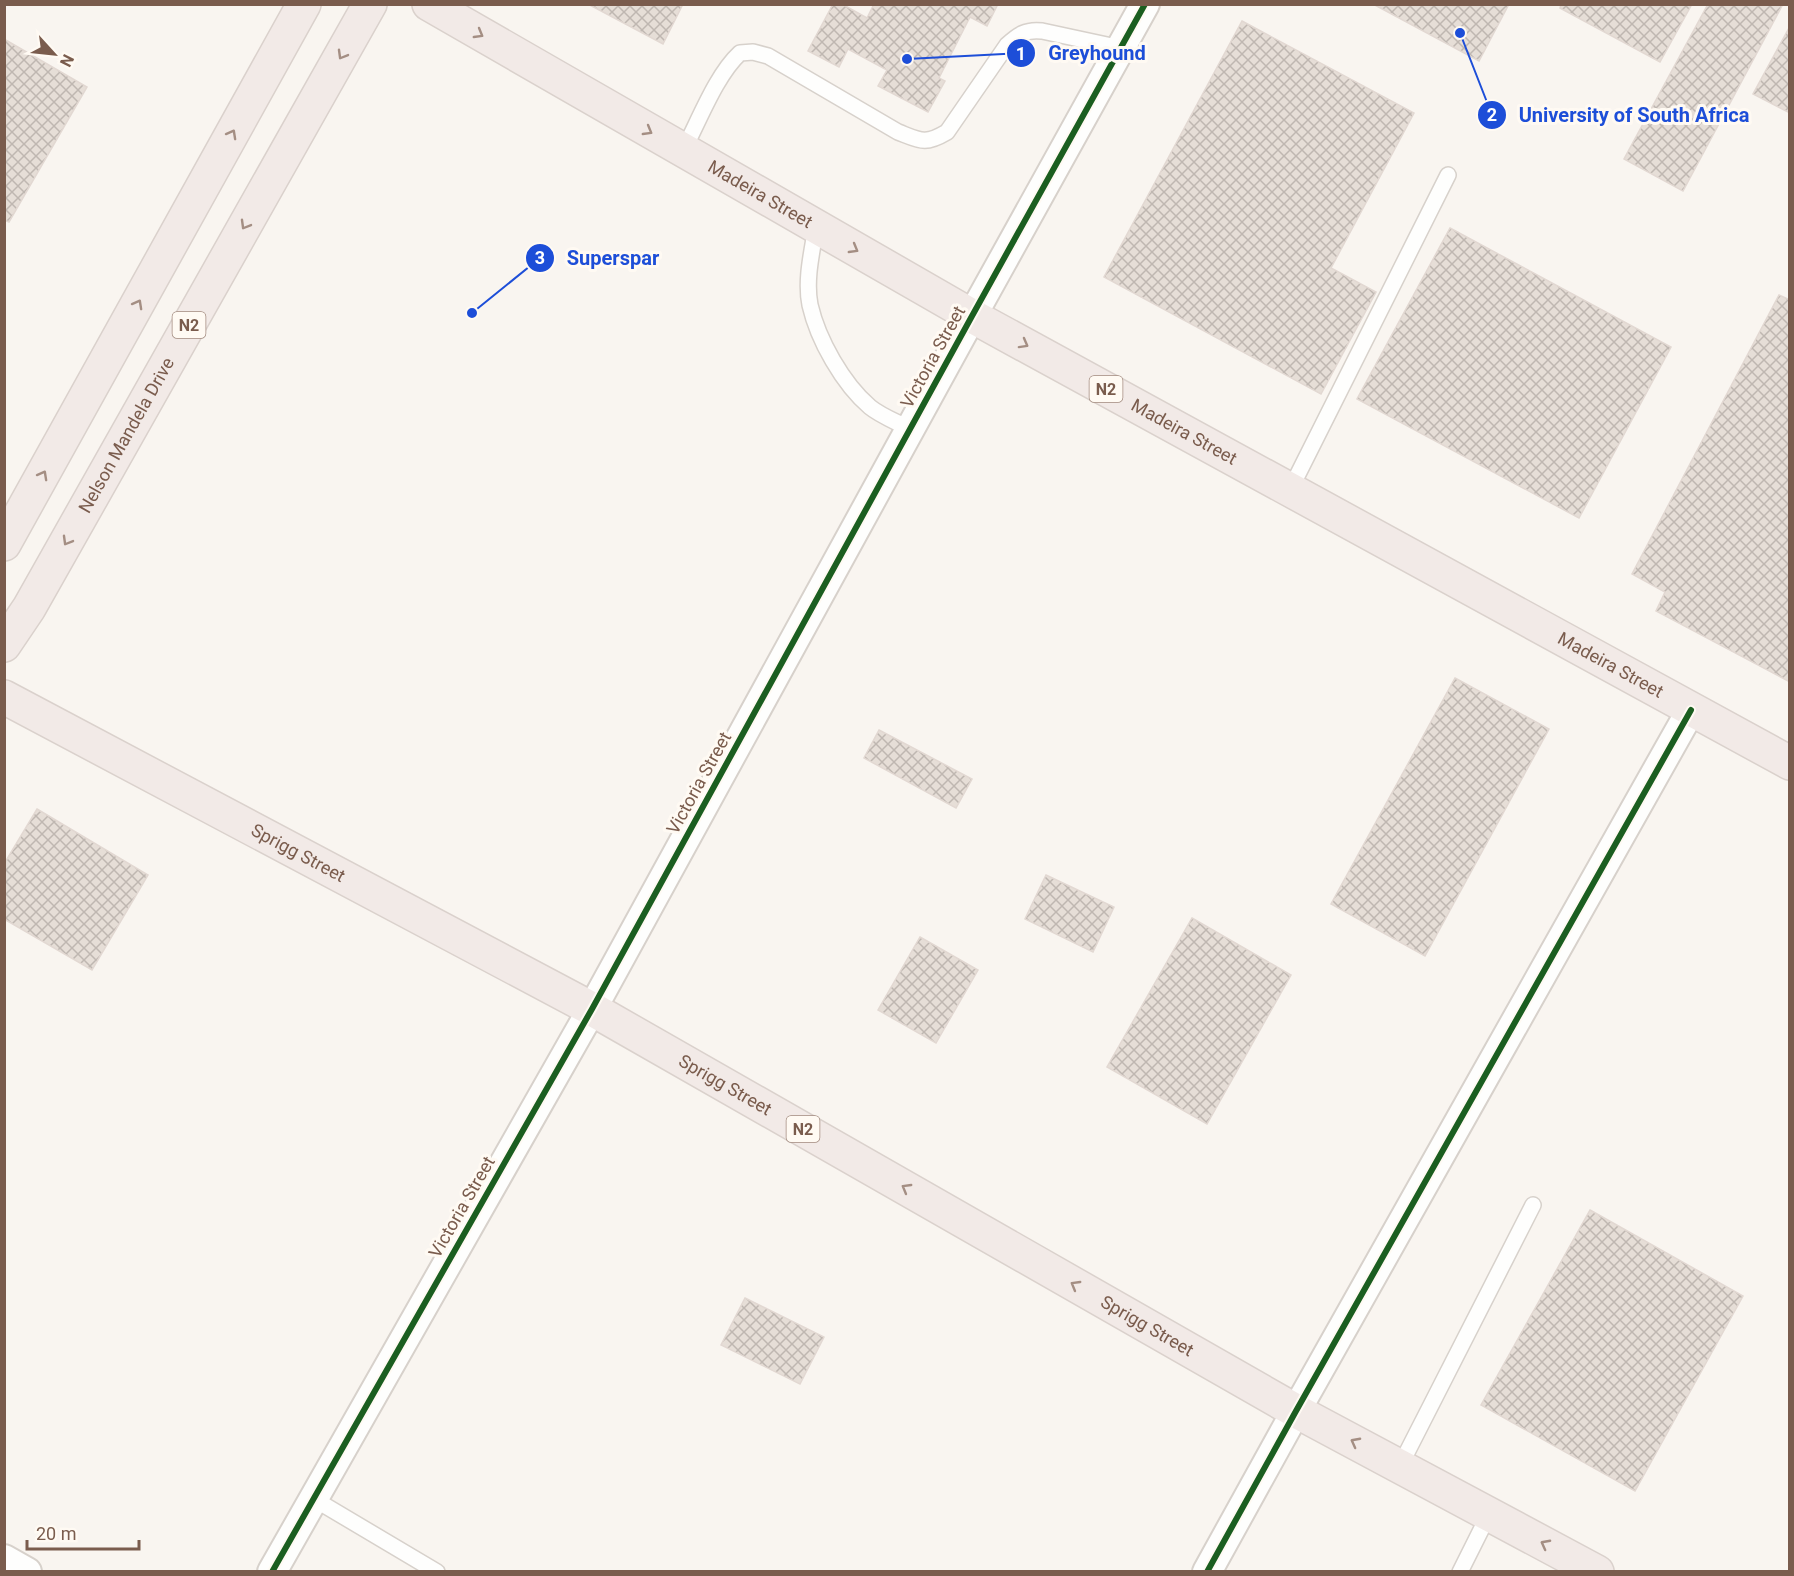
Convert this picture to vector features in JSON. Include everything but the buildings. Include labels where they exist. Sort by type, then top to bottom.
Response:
[{"type":"highway","points":[[4,544],[304,4]]},
{"type":"highway","name":"Nelson Mandela Drive","points":[[4,645],[29,608],[370,4]]},
{"type":"highway","name":"Madeira Street","points":[[429,4],[972,316],[1790,764]]},
{"type":"highway","name":"Sprigg Street","points":[[4,697],[592,1009],[1296,1411],[1597,1572]]},
{"type":"street","name":"Victoria Street","points":[[272,1572],[592,1009],[1145,4]]},
{"type":"street","points":[[1207,1572],[1692,710]]},
{"type":"street","points":[[4,1559],[27,1572]]},
{"type":"lane","points":[[683,151],[722,76],[740,52],[753,52],[768,56],[898,132],[919,140],[932,141],[947,132],[1007,45],[1020,34],[1031,30],[1042,31],[1121,48]]},
{"type":"lane","points":[[1290,490],[1448,175]]},
{"type":"lane","points":[[816,227],[809,280],[810,305],[826,350],[853,389],[871,408],[910,429]]},
{"type":"lane","points":[[1400,1466],[1533,1204]]},
{"type":"lane","points":[[314,1499],[437,1572]]},
{"type":"lane","points":[[1460,1572],[1489,1514]]},
{"type":"cycle path","points":[[272,1572],[592,1009],[1145,4]]},
{"type":"cycle path","points":[[1207,1572],[1691,710]]},
{"type":"place","name":"University of South Africa","points":[[1460,33]]},
{"type":"place","name":"Greyhound","points":[[907,59]]},
{"type":"place","name":"Superspar","points":[[472,313]]}]
